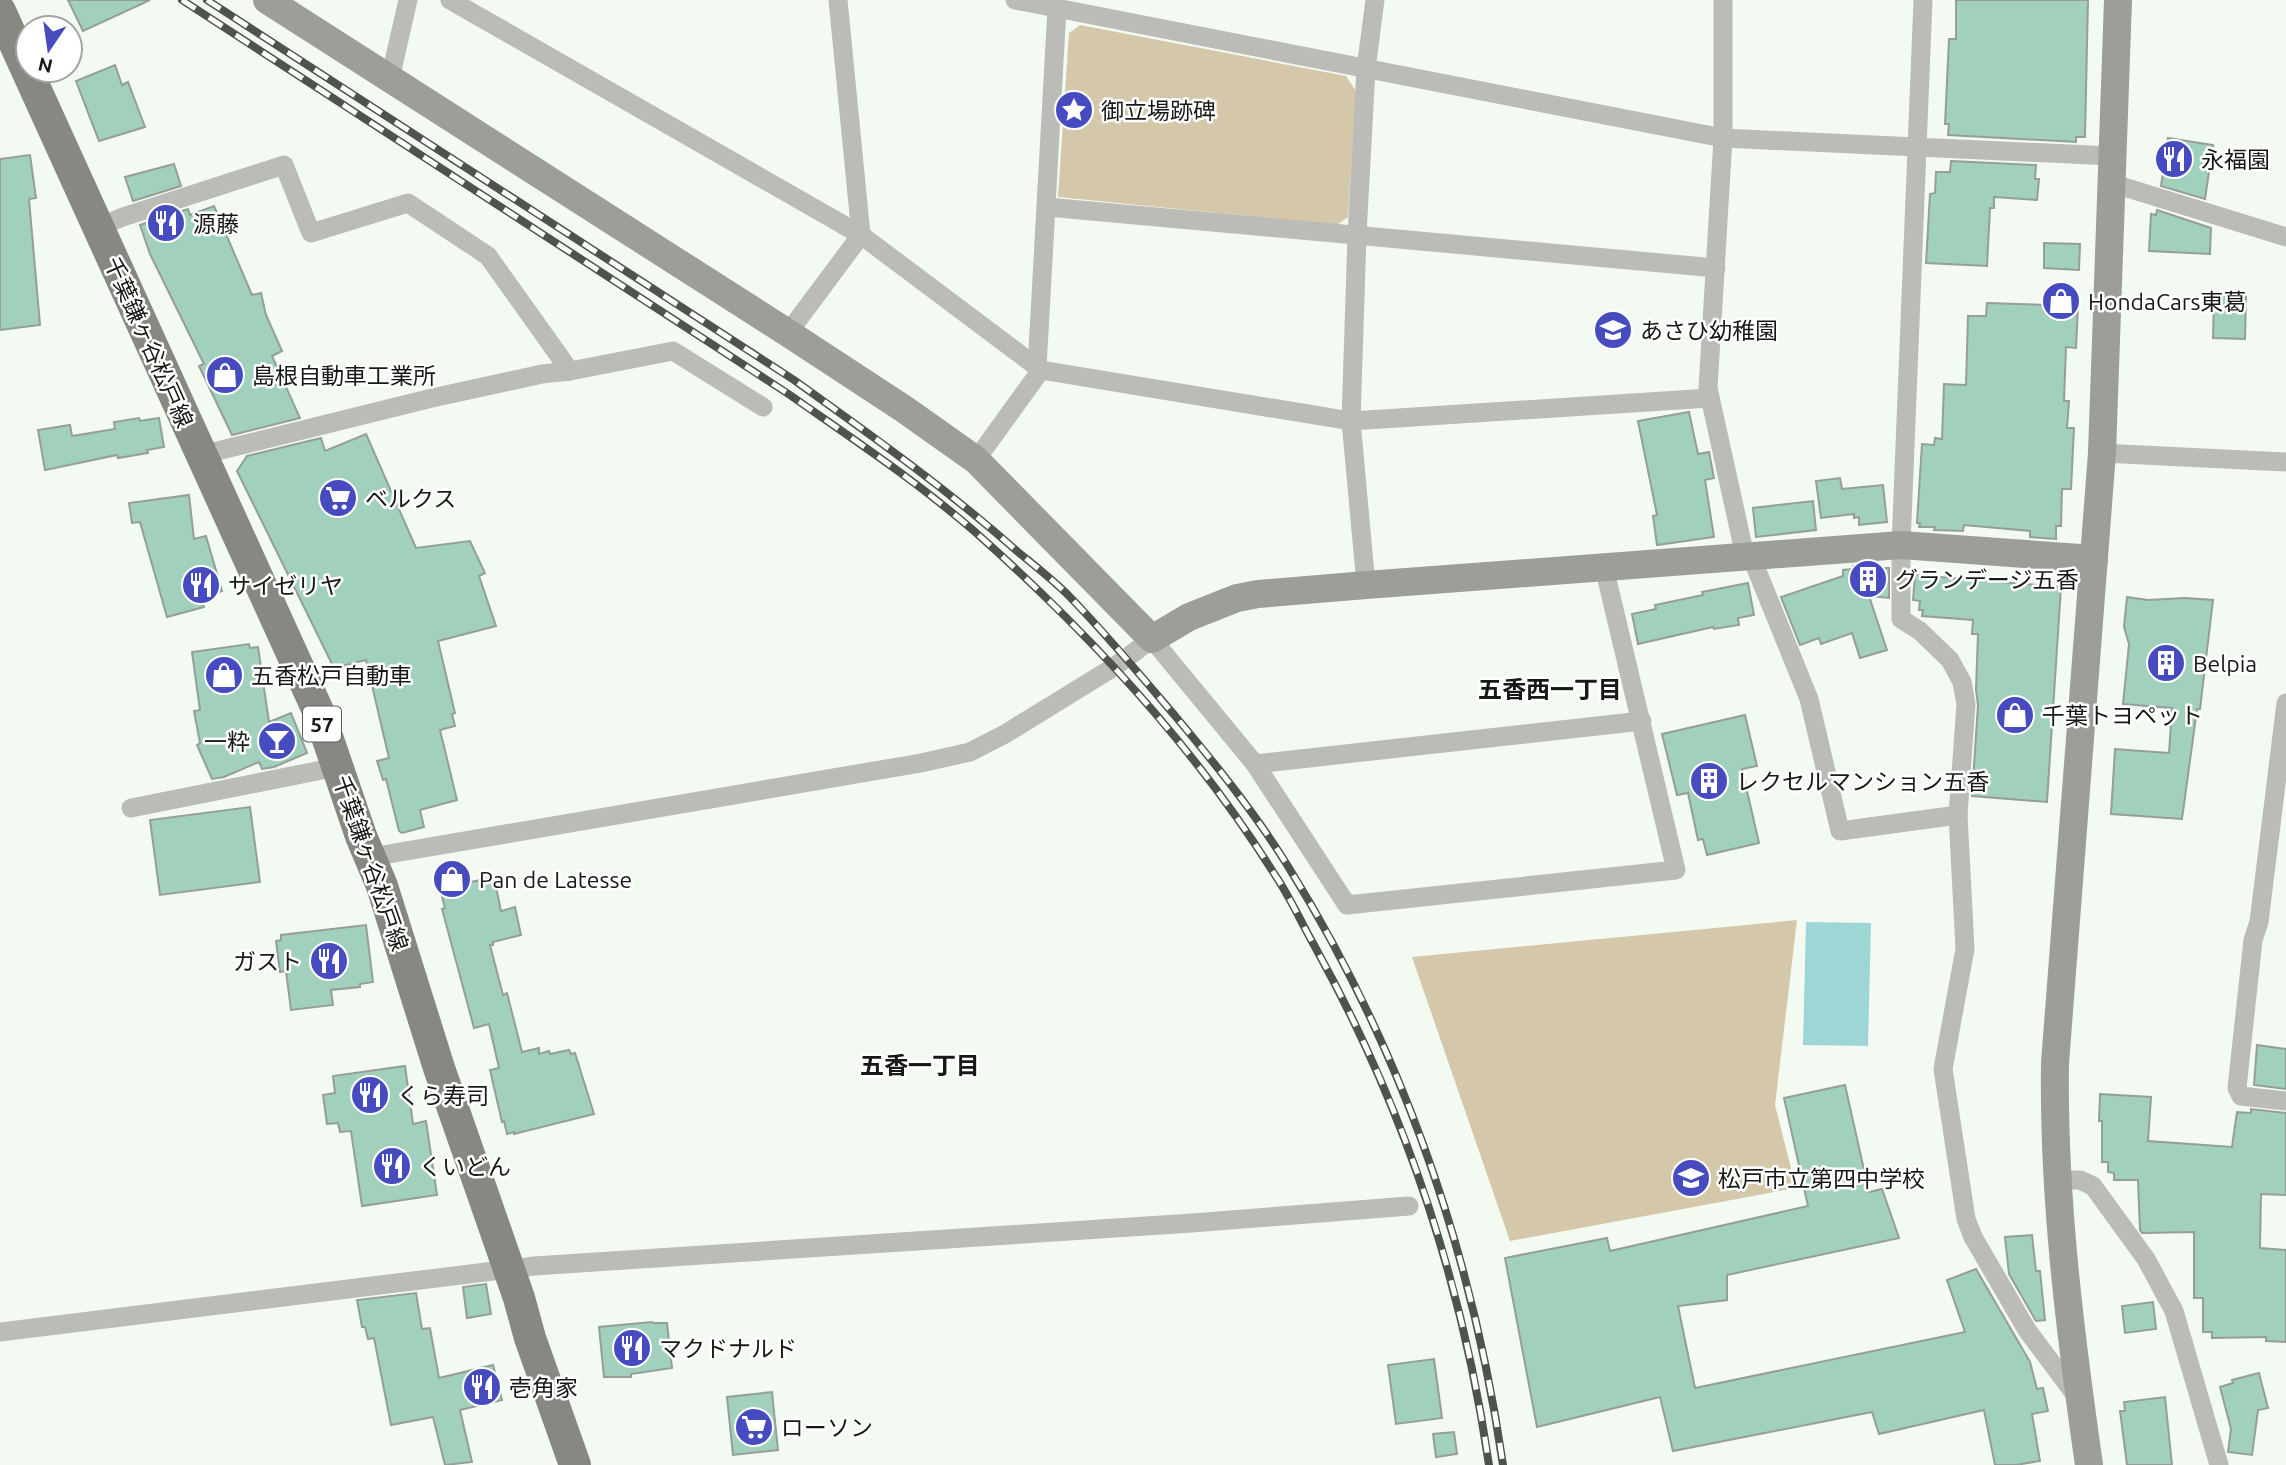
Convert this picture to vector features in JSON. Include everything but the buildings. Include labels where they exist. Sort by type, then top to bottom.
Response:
[{"type":"main road","name":"千葉鎌ヶ谷松戸線","points":[[0,11],[319,713],[371,857],[530,1338],[575,1465]]},
{"type":"street","points":[[267,0],[788,333],[976,460],[1152,639],[1255,764],[1347,905],[1676,870],[1604,567]]},
{"type":"street","points":[[390,79],[408,0]]},
{"type":"street","points":[[450,0],[861,235],[1039,369],[1351,422],[1710,398]]},
{"type":"street","points":[[788,333],[861,235],[838,0]]},
{"type":"street","points":[[1015,0],[1723,138],[1916,149],[2111,170],[2286,237]]},
{"type":"street","points":[[1366,585],[1351,422],[1366,69],[1375,0]]},
{"type":"street","points":[[1723,0],[1723,138],[1710,398],[1748,556],[1809,699],[1840,831],[1958,815]]},
{"type":"street","points":[[1923,0],[1901,545],[1901,619],[1938,646],[1950,660],[1962,682],[1966,704],[1958,815],[1965,949],[1943,1069],[1966,1219],[1973,1237],[2027,1330],[2080,1401]]},
{"type":"street","points":[[2088,1465],[2057,1180],[2054,1131],[2055,1063],[2102,453],[2118,0]]},
{"type":"street","points":[[976,460],[1039,369],[1056,8]]},
{"type":"street","points":[[98,227],[284,165],[311,233],[408,204],[488,256],[570,372]]},
{"type":"street","points":[[1046,207],[1716,268]]},
{"type":"street","points":[[201,455],[432,398],[542,374],[570,372],[673,351],[763,407]]},
{"type":"street","points":[[2102,453],[2286,462]]},
{"type":"street","points":[[371,857],[970,752],[1005,734],[1189,618],[1237,598],[1258,594],[1901,545],[2094,559]]},
{"type":"street","points":[[2286,703],[2259,922],[2253,940],[2237,1088],[2241,1096],[2286,1101]]},
{"type":"street","points":[[1255,764],[1642,721]]},
{"type":"street","points":[[131,808],[337,766]]},
{"type":"street","points":[[2057,1180],[2080,1180],[2093,1186],[2146,1259],[2174,1311],[2219,1465]]},
{"type":"street","points":[[0,1332],[509,1268],[1409,1206]]},
{"type":"shaded area","points":[[1080,25],[1346,76],[1356,91],[1348,217],[1337,225],[1058,197],[1069,33]]},
{"type":"shaded area","points":[[1797,920],[1775,1105],[1796,1188],[1510,1241],[1412,957]]},
{"type":"water","points":[[1806,922],[1871,923],[1868,1046],[1803,1045]]},
{"type":"railway","points":[[182,0],[787,393],[882,459],[952,512],[1016,569],[1137,692],[1210,781],[1280,883],[1347,1007],[1376,1069],[1426,1197],[1446,1262],[1463,1328],[1489,1465]]},
{"type":"railway","points":[[207,0],[794,380],[964,506],[1057,584],[1110,641],[1206,753],[1263,828],[1330,938],[1366,1009],[1399,1081],[1452,1231],[1473,1307],[1490,1385],[1503,1465]]},
{"type":"place","name":"御立場跡碑","points":[[1074,110]]},
{"type":"place","name":"永福園","points":[[2174,159]]},
{"type":"place","name":"源藤","points":[[166,223]]},
{"type":"place","name":"HondaCars東葛","points":[[2061,301]]},
{"type":"place","name":"あさひ幼稚園","points":[[1613,330]]},
{"type":"place","name":"島根自動車工業所","points":[[225,375]]},
{"type":"place","name":"ベルクス","points":[[338,498]]},
{"type":"place","name":"グランデージ五香","points":[[1868,579]]},
{"type":"place","name":"サイゼリヤ","points":[[201,585]]},
{"type":"place","name":"Belpia","points":[[2166,663]]},
{"type":"place","name":"五香松戸自動車","points":[[224,675]]},
{"type":"place","name":"千葉トヨペット","points":[[2015,715]]},
{"type":"place","name":"一粋","points":[[277,741]]},
{"type":"place","name":"レクセルマンション五香","points":[[1709,781]]},
{"type":"place","name":"Pan de Latesse","points":[[452,879]]},
{"type":"place","name":"ガスト","points":[[329,961]]},
{"type":"place","name":"くら寿司","points":[[370,1095]]},
{"type":"place","name":"くいどん","points":[[392,1166]]},
{"type":"place","name":"松戸市立第四中学校","points":[[1691,1178]]},
{"type":"place","name":"マクドナルド","points":[[632,1348]]},
{"type":"place","name":"壱角家","points":[[482,1387]]},
{"type":"place","name":"ローソン","points":[[754,1427]]},
{"type":"district","name":"五香西一丁目","points":[[1550,689]]},
{"type":"district","name":"五香一丁目","points":[[920,1065]]}]
